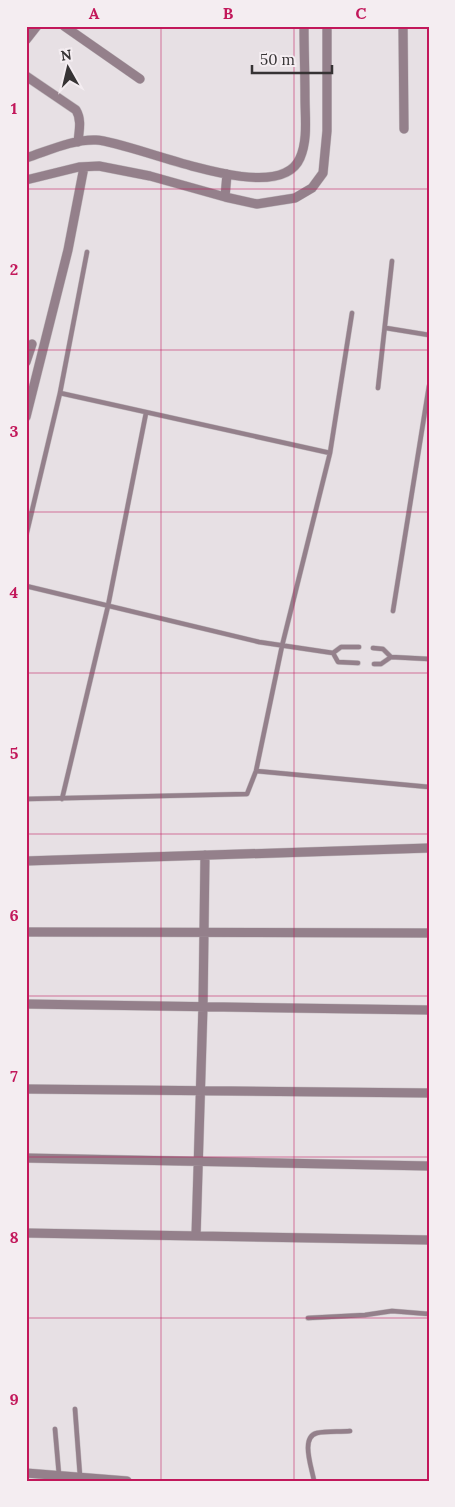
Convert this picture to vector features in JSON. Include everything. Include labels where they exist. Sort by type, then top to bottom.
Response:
[{"type":"street","points":[[26,40],[37,26]]},
{"type":"street","points":[[64,26],[140,79]]},
{"type":"street","points":[[26,158],[78,142],[98,140],[227,174],[272,177],[284,174],[295,167],[302,153],[305,137],[304,26]]},
{"type":"street","points":[[26,180],[84,167],[99,166],[150,176],[224,197],[257,204],[295,198],[312,188],[323,173],[328,131],[327,26]]},
{"type":"street","points":[[403,26],[404,129]]},
{"type":"street","points":[[26,76],[76,110],[80,121],[78,142]]},
{"type":"street","points":[[26,417],[68,250],[84,167]]},
{"type":"street","points":[[224,197],[227,174]]},
{"type":"street","points":[[26,362],[29,343],[44,348]]},
{"type":"street","points":[[26,861],[429,848]]},
{"type":"street","points":[[196,1236],[203,1006],[205,855]]},
{"type":"street","points":[[26,932],[429,933]]},
{"type":"street","points":[[26,1004],[429,1010]]},
{"type":"street","points":[[26,1089],[429,1093]]},
{"type":"street","points":[[26,1158],[429,1166]]},
{"type":"street","points":[[26,1233],[429,1240]]},
{"type":"street","points":[[26,1473],[59,1474],[69,1478],[80,1476],[127,1481]]},
{"type":"lane","points":[[26,536],[60,393],[87,252]]},
{"type":"lane","points":[[378,388],[392,261]]},
{"type":"lane","points":[[26,799],[247,794],[256,771],[282,646],[330,453],[352,313]]},
{"type":"lane","points":[[386,328],[429,335]]},
{"type":"lane","points":[[393,611],[429,386]]},
{"type":"lane","points":[[60,393],[330,453]]},
{"type":"lane","points":[[62,799],[108,606],[146,413]]},
{"type":"lane","points":[[26,586],[282,646],[333,653],[341,646],[359,647]]},
{"type":"lane","points":[[374,648],[383,649],[391,656],[429,658]]},
{"type":"lane","points":[[333,653],[338,662],[358,662]]},
{"type":"lane","points":[[374,664],[381,664],[391,656]]},
{"type":"lane","points":[[256,771],[429,787]]},
{"type":"lane","points":[[308,1318],[365,1315],[392,1311],[429,1314]]},
{"type":"lane","points":[[76,1409],[80,1476]]},
{"type":"lane","points":[[55,1430],[59,1474]]},
{"type":"lane","points":[[314,1481],[307,1444],[310,1437],[316,1433],[350,1431]]}]
